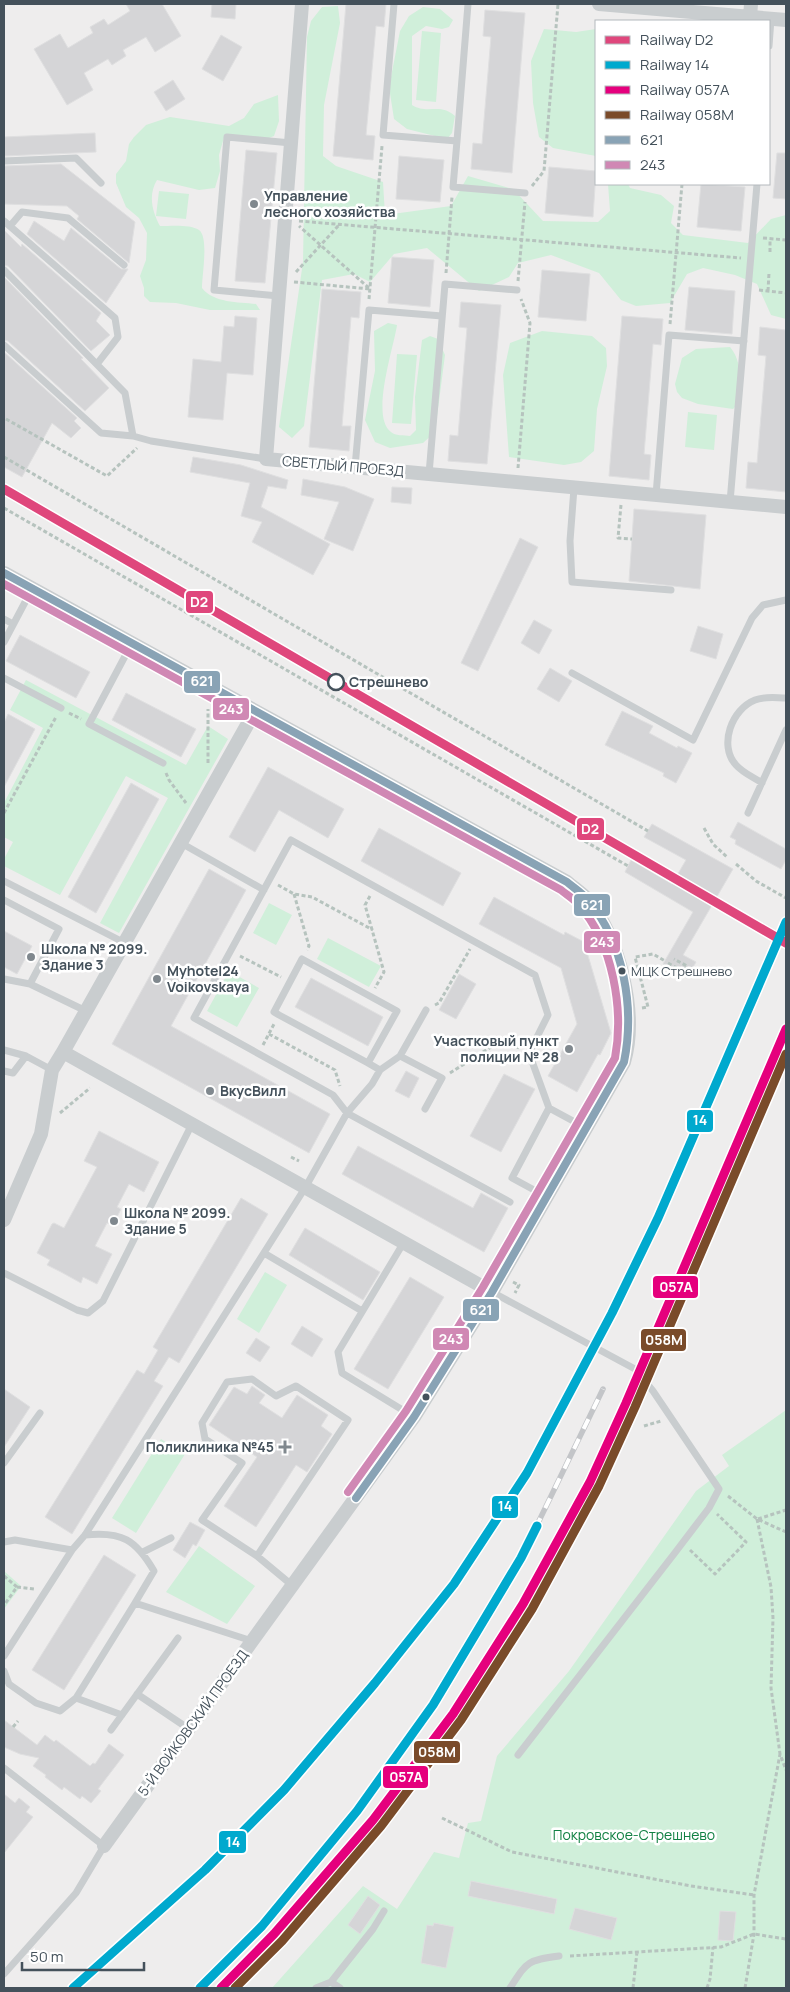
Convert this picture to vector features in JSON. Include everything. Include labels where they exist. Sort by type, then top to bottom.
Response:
[{"type":"street","name":"СВЕТЛЫЙ ПРОЕЗД","points":[[302,4],[266,459],[786,508]]},
{"type":"street","points":[[599,4],[667,7],[696,17],[750,10],[771,19],[786,20]]},
{"type":"street","name":"5-Й ВОЙКОВСКИЙ ПРОЕЗД","points":[[4,573],[568,882],[588,900],[610,938],[621,969],[630,1028],[629,1046],[624,1062],[492,1292],[414,1417],[104,1846]]},
{"type":"street","points":[[4,1220],[41,1134],[52,1070],[255,710]]},
{"type":"street","points":[[63,1052],[492,1292]]},
{"type":"lane","points":[[394,4],[383,135],[457,141]]},
{"type":"lane","points":[[468,4],[453,187],[525,193]]},
{"type":"lane","points":[[770,32],[771,19]]},
{"type":"lane","points":[[279,296],[214,290],[227,138],[291,143]]},
{"type":"lane","points":[[4,161],[76,158],[101,183]]},
{"type":"lane","points":[[730,502],[757,185]]},
{"type":"lane","points":[[97,364],[118,337],[115,318],[7,224],[22,212],[68,218],[124,265]]},
{"type":"lane","points":[[4,270],[125,393],[133,436]]},
{"type":"lane","points":[[429,474],[445,284],[517,290]]},
{"type":"lane","points":[[355,467],[369,310],[442,316]]},
{"type":"lane","points":[[656,495],[669,335],[744,341]]},
{"type":"lane","points":[[4,345],[101,433],[133,436],[151,441],[266,459]]},
{"type":"lane","points":[[574,488],[570,541],[572,582],[671,590]]},
{"type":"lane","points":[[4,642],[32,589]]},
{"type":"lane","points":[[572,673],[693,740],[752,618],[763,605],[786,600]]},
{"type":"lane","points":[[4,618],[13,624]]},
{"type":"lane","points":[[132,643],[89,724],[163,763]]},
{"type":"lane","points":[[4,678],[61,708]]},
{"type":"lane","points":[[762,783],[736,764],[728,751],[728,735],[736,717],[746,706],[764,698],[786,698]]},
{"type":"lane","points":[[748,812],[786,730]]},
{"type":"lane","points":[[510,1202],[347,1113],[333,1095],[194,1018],[291,840],[535,975],[548,1015],[529,1053],[549,1108],[586,1128]]},
{"type":"lane","points":[[181,843],[264,890]]},
{"type":"lane","points":[[4,880],[124,943]]},
{"type":"lane","points":[[4,900],[59,929],[30,984]]},
{"type":"lane","points":[[368,1063],[397,1010],[302,959],[274,1012],[380,1070]]},
{"type":"lane","points":[[4,979],[30,984],[86,1011]]},
{"type":"lane","points":[[4,1656],[72,1550],[85,1534],[306,1188],[347,1113],[372,1084],[380,1070],[400,1056],[426,1010]]},
{"type":"lane","points":[[4,1050],[26,1056],[52,1070]]},
{"type":"lane","points":[[4,1071],[13,1072],[26,1056]]},
{"type":"lane","points":[[400,1056],[442,1078],[425,1109]]},
{"type":"lane","points":[[547,1196],[512,1178],[549,1108]]},
{"type":"lane","points":[[4,1273],[77,1310],[88,1313],[103,1301],[192,1124]]},
{"type":"lane","points":[[404,1242],[338,1352],[342,1373],[414,1417]]},
{"type":"lane","points":[[264,1253],[362,1311]]},
{"type":"lane","points":[[492,1292],[635,1369],[671,1418],[718,1489],[709,1508],[518,1754]]},
{"type":"lane","points":[[258,1556],[348,1420],[296,1386],[276,1396],[252,1379],[228,1382],[202,1423],[205,1439],[242,1462],[202,1520],[258,1556],[293,1586]]},
{"type":"lane","points":[[4,1463],[40,1413]]},
{"type":"lane","points":[[4,1671],[9,1684],[36,1702],[60,1711],[76,1698],[154,1572],[143,1552],[123,1537],[102,1533],[85,1534]]},
{"type":"lane","points":[[143,1552],[171,1538]]},
{"type":"lane","points":[[4,1542],[15,1540],[72,1550]]},
{"type":"lane","points":[[135,1603],[252,1641]]},
{"type":"lane","points":[[111,1730],[178,1638]]},
{"type":"lane","points":[[137,1694],[189,1729]]},
{"type":"lane","points":[[76,1698],[122,1715]]},
{"type":"lane","points":[[4,1768],[104,1846],[76,1893],[4,1974]]},
{"type":"lane","points":[[316,1988],[331,1982],[374,1929],[384,1911]]},
{"type":"lane","points":[[510,1988],[526,1965],[536,1959],[559,1956]]},
{"type":"lane","points":[[331,1982],[340,1988]]},
{"type":"path","points":[[516,482],[530,323],[517,290],[525,193],[544,171],[558,4]]},
{"type":"path","points":[[369,310],[383,135]]},
{"type":"path","points":[[669,335],[682,185]]},
{"type":"path","points":[[445,284],[453,187]]},
{"type":"path","points":[[370,289],[293,220],[751,259]]},
{"type":"path","points":[[339,224],[288,281],[370,289]]},
{"type":"path","points":[[753,237],[786,240]]},
{"type":"path","points":[[770,239],[770,252]]},
{"type":"path","points":[[768,291],[769,273]]},
{"type":"path","points":[[748,289],[786,293]]},
{"type":"path","points":[[6,419],[107,476],[139,446],[151,441]]},
{"type":"path","points":[[4,456],[648,831]]},
{"type":"path","points":[[622,492],[618,538],[632,539]]},
{"type":"path","points":[[4,508],[628,866]]},
{"type":"path","points":[[4,813],[61,708],[89,724]]},
{"type":"path","points":[[208,708],[208,767]]},
{"type":"path","points":[[163,763],[169,780],[190,808]]},
{"type":"path","points":[[704,828],[713,844],[727,856]]},
{"type":"path","points":[[736,864],[756,881],[786,898]]},
{"type":"path","points":[[269,880],[294,894],[312,897],[372,930]]},
{"type":"path","points":[[370,996],[384,972],[366,905],[375,886]]},
{"type":"path","points":[[294,894],[309,946],[302,959]]},
{"type":"path","points":[[230,951],[290,982]]},
{"type":"path","points":[[642,1008],[648,1006],[635,958],[653,954],[684,972],[687,966],[674,959]]},
{"type":"path","points":[[426,1010],[439,1003],[463,960]]},
{"type":"path","points":[[258,1054],[279,1015]]},
{"type":"path","points":[[269,1034],[335,1070],[345,1100],[342,1106]]},
{"type":"path","points":[[442,1078],[502,1040],[529,1053]]},
{"type":"path","points":[[58,1115],[90,1088]]},
{"type":"path","points":[[291,1157],[299,1161]]},
{"type":"path","points":[[510,1280],[520,1285],[514,1295]]},
{"type":"path","points":[[644,1426],[671,1418]]},
{"type":"path","points":[[718,1489],[757,1519],[786,1532]]},
{"type":"path","points":[[695,1544],[689,1551],[715,1574],[746,1542],[709,1508]]},
{"type":"path","points":[[757,1519],[786,1510]]},
{"type":"path","points":[[712,1522],[718,1515]]},
{"type":"path","points":[[757,1519],[771,1587],[773,1618],[770,1688],[780,1754],[786,1770]]},
{"type":"path","points":[[4,1576],[18,1587],[4,1605]]},
{"type":"path","points":[[13,1727],[18,1720]]},
{"type":"path","points":[[780,1754],[786,1756]]},
{"type":"path","points":[[745,1988],[754,1934],[754,1895],[780,1754]]},
{"type":"path","points":[[442,1818],[512,1852],[691,1886],[754,1895]]},
{"type":"path","points":[[559,1956],[721,1947],[754,1934],[786,1939]]},
{"type":"path","points":[[707,1988],[710,1979],[713,1947]]},
{"type":"path","points":[[632,1988],[637,1952]]},
{"type":"green space","points":[[338,6],[340,23],[324,105],[323,156],[336,166],[383,182],[385,215],[451,206],[468,176],[513,189],[543,221],[598,222],[610,211],[608,185],[628,185],[630,188],[661,195],[674,206],[671,223],[683,235],[748,243],[771,219],[786,215],[786,319],[771,315],[757,284],[735,275],[703,268],[687,274],[670,303],[636,306],[621,300],[599,273],[551,255],[518,263],[509,277],[479,291],[427,248],[394,254],[370,282],[354,274],[322,280],[304,426],[292,438],[279,427],[303,262],[307,37],[311,21],[322,7]]},
{"type":"green space","points":[[423,7],[440,9],[453,20],[449,27],[442,29],[426,26],[412,36],[412,105],[423,109],[444,110],[455,116],[452,133],[447,139],[407,129],[394,119],[389,87],[400,31],[409,16]]},
{"type":"green space","points":[[544,29],[576,32],[595,29],[595,156],[553,148],[539,137],[533,103],[531,61]]},
{"type":"green space","points":[[422,31],[441,33],[436,102],[416,100]]},
{"type":"green space","points":[[278,95],[279,121],[274,136],[261,141],[225,134],[219,155],[220,171],[215,188],[199,190],[157,180],[152,197],[153,209],[160,226],[191,227],[199,230],[202,234],[204,257],[202,288],[213,297],[234,302],[256,304],[260,310],[210,310],[176,303],[150,302],[144,296],[144,288],[140,276],[146,260],[147,233],[139,218],[126,207],[116,183],[116,174],[126,161],[129,144],[146,125],[170,117],[229,126],[244,118],[254,104]]},
{"type":"green space","points":[[159,191],[189,194],[186,219],[156,216]]},
{"type":"green space","points":[[388,323],[397,325],[383,397],[385,424],[391,432],[397,435],[410,436],[416,430],[415,397],[422,340],[430,336],[438,339],[445,355],[435,432],[423,443],[390,448],[375,442],[365,420],[375,371],[374,331]]},
{"type":"green space","points":[[542,331],[592,336],[606,348],[607,366],[597,409],[594,451],[581,462],[564,465],[509,457],[503,375],[510,343]]},
{"type":"green space","points":[[730,347],[739,367],[739,403],[733,409],[698,404],[682,398],[677,392],[675,384],[682,358],[696,349]]},
{"type":"green space","points":[[397,354],[417,355],[411,424],[392,423]]},
{"type":"green space","points":[[688,412],[717,415],[714,450],[685,447]]},
{"type":"green space","points":[[26,680],[186,765],[208,726],[228,739],[119,933],[100,923],[168,798],[126,776],[60,895],[4,866],[4,859],[13,842],[4,837],[4,803],[43,728],[10,710]]},
{"type":"green space","points":[[269,903],[292,915],[276,945],[253,933]]},
{"type":"green space","points":[[328,938],[381,966],[369,987],[317,959]]},
{"type":"green space","points":[[229,971],[259,988],[237,1027],[207,1011]]},
{"type":"green space","points":[[265,1272],[287,1285],[259,1333],[237,1319]]},
{"type":"green space","name":"Покровское-Стрешнево","points":[[786,1410],[786,1988],[272,1988],[363,1886],[397,1909],[434,1852],[459,1858],[468,1823],[481,1821],[497,1756],[569,1671],[696,1491],[729,1466],[722,1455]]},
{"type":"green space","points":[[161,1439],[185,1454],[136,1533],[112,1518]]},
{"type":"green space","points":[[199,1546],[255,1586],[227,1624],[166,1592]]},
{"type":"green space","points":[[4,1571],[21,1586],[4,1609]]},
{"type":"building","points":[[126,4],[162,4],[181,36],[155,52],[146,37],[123,50],[126,56],[112,65],[108,59],[84,73],[93,90],[67,105],[34,49],[60,34],[68,48],[93,33],[90,27],[104,19],[108,25],[130,11]]},
{"type":"building","points":[[212,4],[236,4],[235,19],[211,17]]},
{"type":"building","points":[[346,4],[386,4],[384,27],[376,26],[366,135],[375,136],[373,160],[333,156]]},
{"type":"building","points":[[485,10],[525,13],[512,173],[471,169],[473,143],[482,144],[491,37],[483,36]]},
{"type":"building","points":[[221,35],[242,47],[223,81],[202,69]]},
{"type":"building","points":[[173,80],[185,99],[166,111],[154,92]]},
{"type":"building","points":[[95,133],[96,152],[4,156],[4,137]]},
{"type":"building","points":[[246,150],[277,153],[265,283],[235,281]]},
{"type":"building","points":[[777,153],[786,153],[786,199],[773,198]]},
{"type":"building","points":[[399,156],[444,160],[440,202],[396,199]]},
{"type":"building","points":[[61,164],[135,222],[129,263],[77,219],[79,216],[67,206],[4,204],[4,166]]},
{"type":"building","points":[[549,167],[595,171],[593,217],[545,213]]},
{"type":"building","points":[[701,185],[745,187],[741,231],[697,227]]},
{"type":"building","points":[[34,221],[64,241],[71,228],[121,269],[128,269],[106,303],[27,234]]},
{"type":"building","points":[[4,230],[21,247],[22,244],[101,313],[96,321],[110,335],[91,351],[8,266],[4,265]]},
{"type":"building","points":[[392,257],[434,260],[430,307],[388,303]]},
{"type":"building","points":[[542,270],[590,274],[586,321],[538,317]]},
{"type":"building","points":[[4,277],[83,358],[81,359],[109,388],[85,411],[8,341],[4,340]]},
{"type":"building","points":[[689,287],[735,291],[732,334],[685,330]]},
{"type":"building","points":[[322,289],[361,292],[359,318],[351,317],[342,426],[351,426],[349,451],[309,447]]},
{"type":"building","points":[[461,302],[501,305],[487,464],[448,461],[450,435],[458,436],[467,328],[459,327]]},
{"type":"building","points":[[235,316],[257,318],[253,375],[227,373],[223,420],[188,417],[193,359],[221,362],[224,326],[234,327]]},
{"type":"building","points":[[622,316],[663,319],[661,345],[653,344],[644,454],[651,455],[649,480],[609,476]]},
{"type":"building","points":[[760,327],[786,330],[786,492],[746,488],[748,462],[757,463],[766,356],[758,355]]},
{"type":"building","points":[[4,352],[77,418],[74,421],[81,428],[71,438],[52,423],[22,477],[4,467]]},
{"type":"building","points":[[193,457],[241,465],[288,480],[286,489],[268,486],[261,507],[330,544],[313,575],[252,542],[262,522],[241,516],[250,483],[190,472]]},
{"type":"building","points":[[303,479],[345,487],[374,499],[353,551],[324,539],[339,502],[301,495]]},
{"type":"building","points":[[392,487],[412,488],[411,504],[391,502]]},
{"type":"building","points":[[634,509],[706,515],[700,589],[629,581]]},
{"type":"building","points":[[520,538],[538,547],[478,671],[461,663]]},
{"type":"building","points":[[534,620],[552,630],[539,654],[521,643]]},
{"type":"building","points":[[698,626],[723,634],[716,659],[690,651]]},
{"type":"building","points":[[20,635],[90,672],[76,698],[6,661]]},
{"type":"building","points":[[550,668],[572,681],[559,702],[537,689]]},
{"type":"building","points":[[126,693],[196,729],[181,757],[112,720]]},
{"type":"building","points":[[622,711],[653,726],[649,733],[677,748],[678,746],[692,753],[676,783],[663,776],[664,773],[605,745]]},
{"type":"building","points":[[8,714],[35,729],[4,787],[4,723]]},
{"type":"building","points":[[268,767],[344,809],[328,838],[279,810],[255,852],[229,837]]},
{"type":"building","points":[[131,783],[159,799],[96,913],[68,897]]},
{"type":"building","points":[[738,822],[786,849],[786,860],[781,869],[735,844],[736,840],[730,837]]},
{"type":"building","points":[[652,824],[733,869],[683,955],[696,962],[687,978],[663,964],[693,912],[625,872],[631,860],[672,884],[686,860],[644,837]]},
{"type":"building","points":[[379,828],[461,873],[443,906],[361,861]]},
{"type":"building","points":[[209,869],[246,890],[171,1026],[330,1114],[309,1153],[112,1044]]},
{"type":"building","points":[[494,897],[564,935],[565,932],[584,942],[611,1033],[577,1092],[548,1076],[577,1024],[561,968],[479,924]]},
{"type":"building","points":[[4,931],[32,946],[17,974],[4,967]]},
{"type":"building","points":[[459,974],[476,984],[456,1019],[439,1010]]},
{"type":"building","points":[[311,978],[383,1017],[368,1046],[295,1007]]},
{"type":"building","points":[[406,1071],[419,1078],[409,1098],[395,1091]]},
{"type":"building","points":[[504,1074],[535,1089],[501,1152],[470,1136]]},
{"type":"building","points":[[99,1131],[159,1162],[144,1192],[129,1184],[117,1207],[121,1209],[113,1225],[107,1223],[95,1246],[112,1254],[97,1284],[83,1277],[81,1283],[47,1265],[50,1260],[37,1253],[52,1224],[54,1223],[64,1228],[97,1167],[84,1161]]},
{"type":"building","points":[[358,1146],[473,1208],[481,1193],[508,1208],[484,1252],[342,1174]]},
{"type":"building","points":[[241,1198],[268,1214],[179,1363],[169,1357],[154,1381],[163,1386],[72,1534],[45,1517],[137,1370],[144,1374],[158,1350],[153,1347]]},
{"type":"building","points":[[305,1228],[380,1272],[363,1300],[289,1255]]},
{"type":"building","points":[[410,1277],[444,1297],[388,1389],[354,1369]]},
{"type":"building","points":[[302,1326],[323,1339],[312,1357],[291,1344]]},
{"type":"building","points":[[256,1338],[270,1347],[260,1362],[246,1353]]},
{"type":"building","points":[[252,1386],[265,1395],[259,1403],[282,1418],[297,1395],[328,1415],[321,1426],[332,1434],[307,1472],[296,1465],[256,1527],[224,1506],[257,1457],[209,1425],[234,1387],[247,1394]]},
{"type":"building","points":[[4,1389],[30,1407],[4,1447]]},
{"type":"building","points":[[190,1522],[205,1530],[196,1546],[193,1544],[185,1558],[173,1550]]},
{"type":"building","points":[[104,1555],[136,1575],[64,1690],[32,1670]]},
{"type":"building","points":[[4,1720],[37,1745],[45,1735],[54,1742],[56,1740],[90,1766],[93,1763],[95,1764],[109,1744],[124,1755],[98,1789],[101,1791],[91,1803],[82,1796],[80,1799],[64,1787],[62,1790],[45,1777],[46,1775],[33,1766],[39,1758],[20,1754],[4,1747]]},
{"type":"building","points":[[4,1794],[15,1803],[19,1798],[30,1807],[26,1812],[33,1817],[4,1853]]},
{"type":"building","points":[[471,1881],[557,1899],[554,1914],[468,1896]]},
{"type":"building","points":[[368,1896],[380,1905],[360,1934],[348,1925]]},
{"type":"building","points":[[575,1908],[617,1918],[611,1940],[569,1929]]},
{"type":"building","points":[[720,1911],[736,1912],[733,1941],[718,1940]]},
{"type":"building","points":[[434,1923],[454,1927],[446,1968],[421,1963],[427,1925],[433,1926]]},
{"type":"railway","points":[[200,1988],[262,1926],[357,1811],[433,1705],[521,1558],[603,1389]]},
{"type":"rail line","name":"D2","points":[[4,489],[786,943]]},
{"type":"rail line","name":"14","points":[[73,1988],[205,1870],[284,1790],[375,1683],[454,1584],[527,1473],[612,1313],[658,1218],[786,922]]},
{"type":"rail line","name":"057А","points":[[221,1988],[274,1934],[373,1820],[453,1714],[523,1604],[590,1482],[626,1403],[786,1029]]},
{"type":"rail line","name":"058М","points":[[235,1988],[282,1941],[381,1826],[461,1720],[532,1609],[599,1486],[635,1407],[786,1054]]},
{"type":"rail line","name":"14","points":[[200,1988],[262,1926],[357,1811],[433,1705],[521,1558],[537,1526]]},
{"type":"transit line","name":"621","points":[[4,573],[567,882],[586,897],[600,917],[618,956],[627,998],[628,1020],[624,1062],[492,1292],[414,1417],[356,1498]]},
{"type":"transit line","name":"243","points":[[4,584],[561,890],[577,903],[591,921],[608,957],[617,999],[618,1019],[615,1058],[483,1287],[406,1411],[348,1492]]},
{"type":"place","name":"Управление лесного хозяйства","points":[[254,204]]},
{"type":"place","name":"Стрешнево","points":[[336,682]]},
{"type":"place","name":"Школа № 2099. Здание 3","points":[[31,957]]},
{"type":"place","name":"МЦК Стрешнево","points":[[622,971]]},
{"type":"place","name":"Myhotel24 Voikovskaya","points":[[157,979]]},
{"type":"place","name":"Участковый пункт полиции № 28","points":[[569,1049]]},
{"type":"place","name":"ВкусВилл","points":[[210,1091]]},
{"type":"place","name":"Школа № 2099. Здание 5","points":[[114,1221]]},
{"type":"place","name":"Поликлиника №45","points":[[285,1447]]}]
